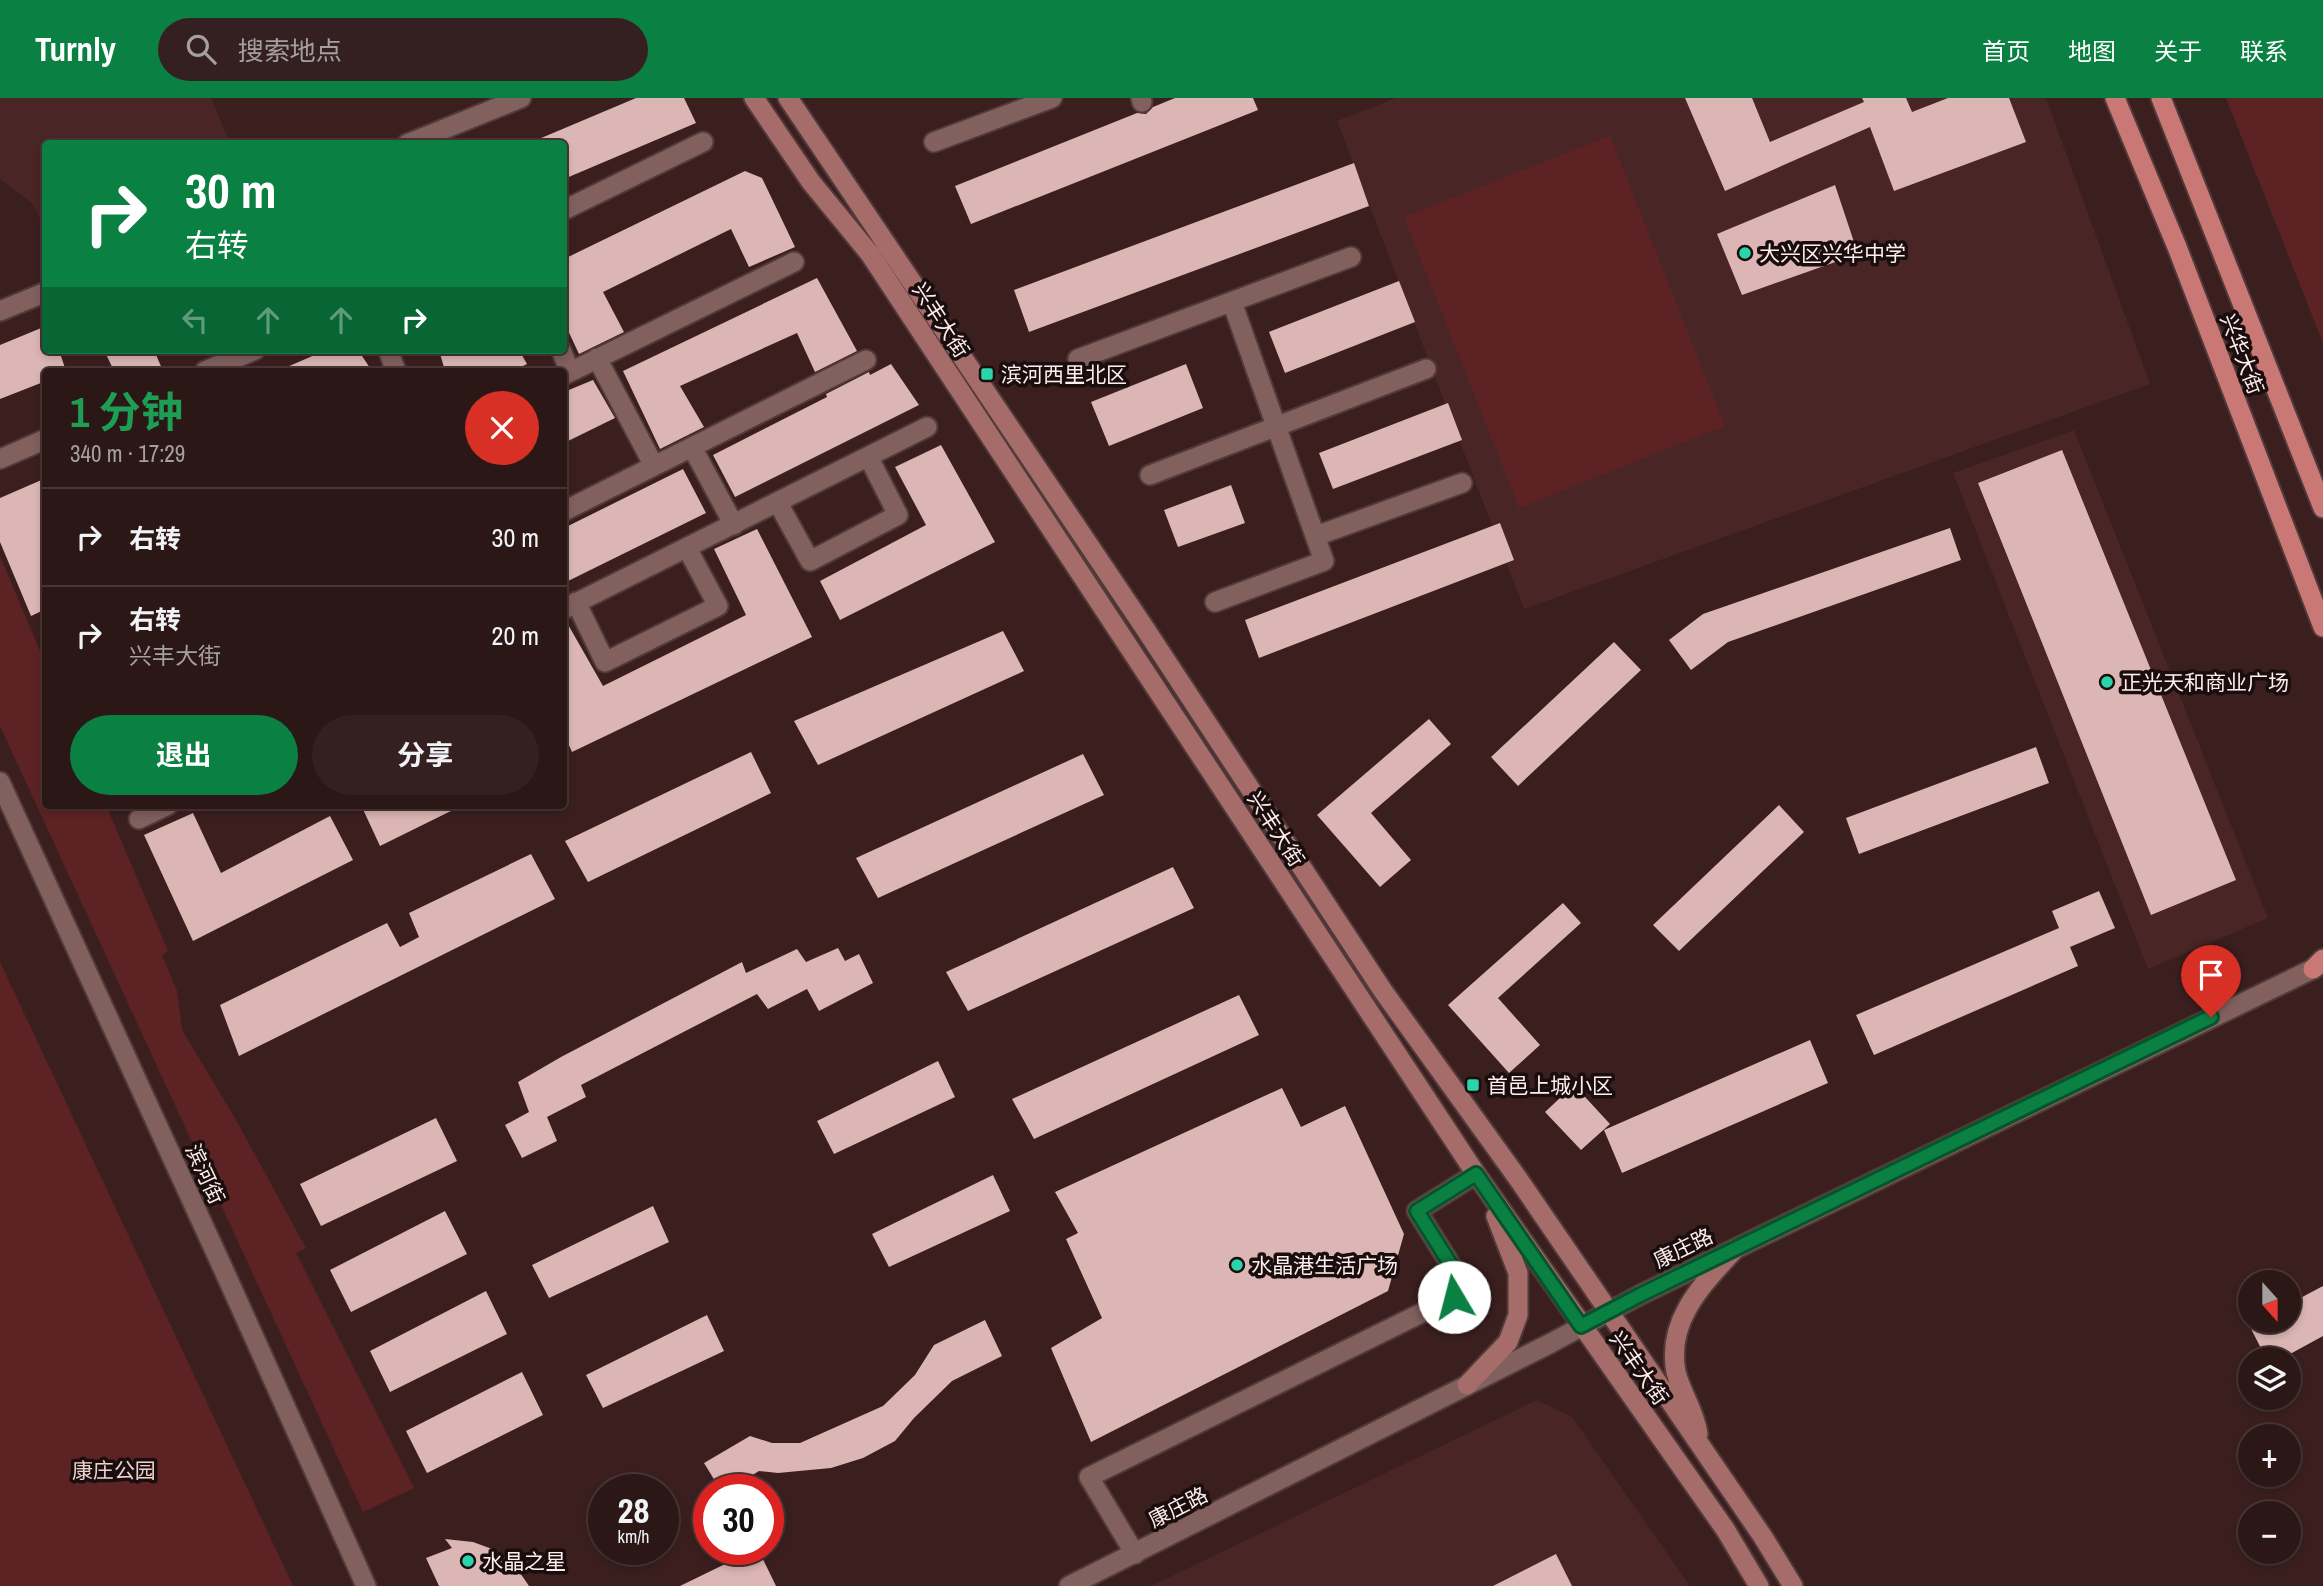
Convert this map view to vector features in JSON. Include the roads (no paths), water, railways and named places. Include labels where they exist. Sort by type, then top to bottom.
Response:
[{"type":"main road","name":"兴丰大街","points":[[754,98],[811,182],[870,254],[1481,1182],[1725,1529],[1759,1586]]},
{"type":"main road","name":"兴丰大街","points":[[788,98],[1142,624],[1383,990],[1519,1180],[1763,1537],[1793,1586]]},
{"type":"main road","name":"兴华大街","points":[[2115,98],[2177,247],[2323,627]]},
{"type":"main road","name":"兴华大街","points":[[2161,98],[2323,508]]},
{"type":"main road","points":[[1467,1385],[1508,1342],[1518,1315],[1518,1273],[1481,1182]]},
{"type":"main road","points":[[1700,1445],[1696,1419],[1676,1374],[1673,1344],[1686,1308],[1735,1248]]},
{"type":"street","points":[[417,140],[521,98]]},
{"type":"street","points":[[934,142],[1052,98]]},
{"type":"street","points":[[567,208],[703,142]]},
{"type":"street","points":[[1078,359],[1351,257]]},
{"type":"street","points":[[567,373],[794,262]]},
{"type":"street","points":[[0,311],[42,294]]},
{"type":"street","points":[[1215,602],[1324,561],[1232,302]]},
{"type":"street","points":[[212,368],[245,354]]},
{"type":"street","points":[[597,358],[654,466]]},
{"type":"street","points":[[567,510],[866,360]]},
{"type":"street","points":[[1150,475],[1426,369]]},
{"type":"street","points":[[687,548],[718,606],[606,662],[570,606],[927,428]]},
{"type":"street","points":[[0,459],[42,441]]},
{"type":"street","points":[[692,447],[734,525]]},
{"type":"street","points":[[778,503],[810,561],[898,515],[869,458]]},
{"type":"street","points":[[1316,536],[1462,483]]},
{"type":"street","name":"滨河街","points":[[0,782],[366,1586]]},
{"type":"street","points":[[139,819],[160,809]]},
{"type":"street","name":"康庄路","points":[[1069,1586],[1608,1311],[2320,964]]},
{"type":"street","points":[[1135,1554],[1089,1477],[1454,1297],[1454,1270],[1417,1211],[1481,1182]]},
{"type":"place","name":"大兴区兴华中学","points":[[1745,253]]},
{"type":"place","name":"滨河西里北区","points":[[987,374]]},
{"type":"place","name":"正光天和商业广场","points":[[2107,682]]},
{"type":"place","name":"首邑上城小区","points":[[1473,1085]]},
{"type":"place","name":"水晶港生活广场","points":[[1237,1265]]},
{"type":"place","name":"水晶之星","points":[[468,1561]]},
{"type":"park label","name":"康庄公园","points":[[114,1470]]}]
